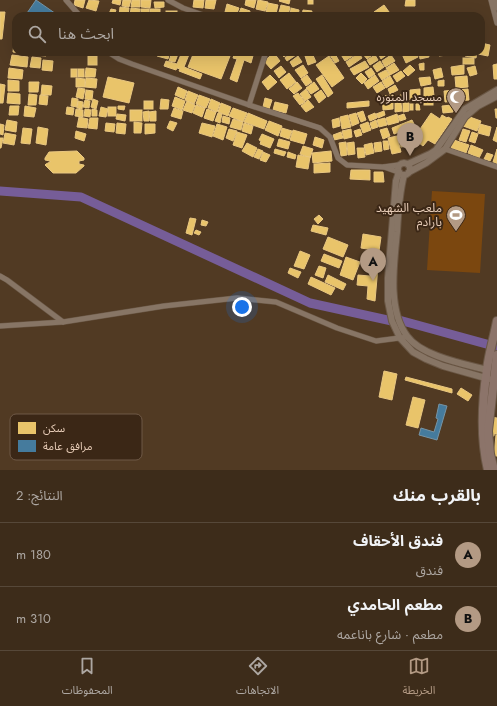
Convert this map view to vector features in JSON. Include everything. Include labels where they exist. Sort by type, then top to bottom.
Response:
[{"type":"highway","points":[[488,470],[484,452],[482,430],[494,354],[493,340],[497,321]]},
{"type":"highway","points":[[494,354],[487,370],[490,379],[488,431],[490,454],[494,470]]},
{"type":"street","points":[[66,0],[76,12]]},
{"type":"street","points":[[168,0],[194,12]]},
{"type":"street","points":[[490,0],[497,23]]},
{"type":"street","points":[[495,0],[497,8]]},
{"type":"street","points":[[114,56],[132,64],[249,105],[320,128],[330,137],[338,158],[347,165],[383,166],[402,171],[410,169],[408,164]]},
{"type":"street","points":[[249,105],[265,56]]},
{"type":"street","points":[[490,379],[443,366],[412,352],[400,338],[392,321],[388,300],[388,278],[400,196],[403,162],[408,164],[436,150],[465,109],[497,90]]},
{"type":"street","points":[[402,171],[426,163],[445,149],[465,117],[478,106],[497,96]]},
{"type":"street","points":[[445,149],[497,167]]},
{"type":"street","points":[[394,233],[395,300],[399,320],[407,337],[419,347],[434,354],[458,363],[487,370]]},
{"type":"street","points":[[0,276],[63,322]]},
{"type":"street","points":[[0,326],[63,322],[164,306],[237,298],[276,302],[337,328],[376,341],[407,337]]},
{"type":"shaded area","name":"ملعب الشهيد بارادم","points":[[432,191],[485,194],[480,273],[427,270]]},
{"type":"building: سكن","points":[[75,0],[85,0],[83,8],[74,5]]},
{"type":"building: سكن","points":[[89,0],[99,1],[96,11],[86,8]]},
{"type":"building: سكن","points":[[113,0],[121,0],[120,5],[112,3]]},
{"type":"building: سكن","points":[[123,0],[131,0],[129,7],[122,6]]},
{"type":"building: سكن","points":[[132,0],[140,0],[140,7],[131,7]]},
{"type":"building: سكن","points":[[141,0],[151,0],[150,8],[141,7]]},
{"type":"building: سكن","points":[[194,0],[204,0],[203,8],[193,7]]},
{"type":"building: سكن","points":[[206,0],[216,0],[214,9],[205,8]]},
{"type":"building: سكن","points":[[246,0],[256,0],[254,8],[245,5]]},
{"type":"building: سكن","points":[[258,0],[268,2],[265,11],[256,9]]},
{"type":"building: سكن","points":[[290,0],[289,4],[279,1]]},
{"type":"building: سكن","points":[[308,0],[313,0],[313,4],[308,4]]},
{"type":"building: سكن","points":[[406,0],[415,0],[415,6],[405,6]]},
{"type":"building: سكن","points":[[154,2],[164,2],[164,7],[155,8]]},
{"type":"building: سكن","points":[[268,3],[278,5],[276,12],[266,12]]},
{"type":"building: سكن","points":[[227,4],[239,8],[238,12],[225,12]]},
{"type":"building: سكن","points":[[281,5],[290,7],[289,12],[279,12]]},
{"type":"building: سكن","points":[[384,5],[389,12],[374,12]]},
{"type":"building: سكن","points":[[120,7],[129,8],[128,12],[119,12]]},
{"type":"building: سكن","points":[[131,8],[140,9],[140,12],[130,12]]},
{"type":"building: سكن","points":[[241,8],[250,11],[250,12],[240,12]]},
{"type":"building: سكن","points":[[291,8],[299,10],[299,12],[290,12]]},
{"type":"building: سكن","points":[[111,9],[116,10],[115,12],[110,12]]},
{"type":"building: سكن","points":[[141,9],[149,9],[149,12],[141,12]]},
{"type":"building: سكن","points":[[150,9],[160,9],[160,12],[150,12]]},
{"type":"building: سكن","points":[[303,10],[312,11],[312,12],[303,12]]},
{"type":"building: سكن","points":[[166,11],[177,11],[177,12]]},
{"type":"building: سكن","points":[[0,12],[5,12],[2,39],[0,39]]},
{"type":"building: سكن","points":[[485,44],[490,45],[488,56],[485,55]]},
{"type":"building: سكن","points":[[12,55],[28,57],[27,67],[10,65]]},
{"type":"building: سكن","points":[[88,56],[97,56],[97,65],[88,65]]},
{"type":"building: سكن","points":[[157,56],[169,56],[168,59]]},
{"type":"building: سكن","points":[[171,56],[177,56],[175,62],[169,61]]},
{"type":"building: سكن","points":[[180,56],[188,56],[184,67],[202,74],[200,79],[179,71],[180,69],[177,68],[176,70],[164,66],[166,61],[177,64]]},
{"type":"building: سكن","points":[[192,56],[230,56],[221,79],[188,67]]},
{"type":"building: سكن","points":[[234,56],[253,56],[251,63],[244,60],[237,82],[230,79],[237,59],[233,58]]},
{"type":"building: سكن","points":[[270,56],[276,56],[280,61],[271,69],[264,61]]},
{"type":"building: سكن","points":[[287,56],[294,56],[287,61],[285,58]]},
{"type":"building: سكن","points":[[298,56],[302,62],[293,67],[290,62]]},
{"type":"building: سكن","points":[[305,56],[313,56],[316,62],[308,65]]},
{"type":"building: سكن","points":[[329,56],[344,78],[332,87],[316,65]]},
{"type":"building: سكن","points":[[331,56],[336,56],[339,61],[335,63]]},
{"type":"building: سكن","points":[[342,56],[353,56],[345,61]]},
{"type":"building: سكن","points":[[355,56],[361,56],[362,58],[349,67],[346,62]]},
{"type":"building: سكن","points":[[376,56],[378,60],[370,65],[367,60]]},
{"type":"building: سكن","points":[[392,56],[395,61],[385,67],[382,61]]},
{"type":"building: سكن","points":[[403,56],[418,56],[418,57],[406,63]]},
{"type":"building: سكن","points":[[420,56],[429,56],[429,57],[420,59]]},
{"type":"building: سكن","points":[[465,56],[476,56],[476,58]]},
{"type":"building: سكن","points":[[32,57],[41,58],[40,68],[30,67]]},
{"type":"building: سكن","points":[[463,58],[474,58],[474,64],[463,64]]},
{"type":"building: سكن","points":[[43,60],[53,61],[52,71],[42,70]]},
{"type":"building: سكن","points":[[365,61],[369,67],[354,75],[350,69]]},
{"type":"building: سكن","points":[[380,61],[384,67],[377,72],[373,66]]},
{"type":"building: سكن","points":[[394,63],[399,70],[390,75],[386,68]]},
{"type":"building: سكن","points":[[424,63],[424,70],[420,70],[419,64]]},
{"type":"building: سكن","points":[[497,64],[497,79],[494,79],[493,65]]},
{"type":"building: سكن","points":[[303,65],[308,73],[301,78],[295,70]]},
{"type":"building: سكن","points":[[410,65],[415,70],[408,76],[403,71]]},
{"type":"building: سكن","points":[[464,65],[464,74],[452,75],[451,67]]},
{"type":"building: سكن","points":[[281,66],[286,72],[279,78],[274,71]]},
{"type":"building: سكن","points":[[475,66],[477,74],[470,76],[467,68]]},
{"type":"building: سكن","points":[[9,68],[23,70],[22,79],[8,78]]},
{"type":"building: سكن","points":[[86,68],[96,69],[95,77],[85,77]]},
{"type":"building: سكن","points":[[371,68],[375,74],[369,78],[365,72]]},
{"type":"building: سكن","points":[[441,68],[443,77],[435,79],[433,70]]},
{"type":"building: سكن","points":[[71,69],[77,69],[77,77],[71,77]]},
{"type":"building: سكن","points":[[78,69],[84,69],[84,77],[78,77]]},
{"type":"building: سكن","points":[[386,70],[390,75],[382,80],[378,74]]},
{"type":"building: سكن","points":[[401,71],[405,76],[397,82],[393,76]]},
{"type":"building: سكن","points":[[289,73],[296,82],[287,89],[280,80]]},
{"type":"building: سكن","points":[[361,73],[367,79],[362,84],[356,78]]},
{"type":"building: سكن","points":[[270,75],[277,82],[268,90],[262,82]]},
{"type":"building: سكن","points":[[307,75],[312,82],[306,86],[301,79]]},
{"type":"building: سكن","points":[[322,75],[333,93],[328,97],[316,79]]},
{"type":"building: سكن","points":[[375,75],[379,81],[368,89],[364,83]]},
{"type":"building: سكن","points":[[390,76],[394,83],[386,88],[382,81]]},
{"type":"building: سكن","points":[[467,76],[468,87],[456,88],[455,77]]},
{"type":"building: سكن","points":[[108,77],[134,83],[129,103],[103,97]]},
{"type":"building: سكن","points":[[430,77],[431,84],[421,86],[419,78]]},
{"type":"building: سكن","points":[[76,78],[85,79],[85,87],[76,87]]},
{"type":"building: سكن","points":[[86,78],[97,79],[96,88],[85,87]]},
{"type":"building: سكن","points":[[8,80],[19,81],[19,91],[8,91]]},
{"type":"building: سكن","points":[[444,80],[444,86],[438,86],[438,81]]},
{"type":"building: سكن","points":[[29,82],[39,82],[38,92],[29,92]]},
{"type":"building: سكن","points":[[297,82],[302,88],[294,94],[289,89]]},
{"type":"building: سكن","points":[[314,82],[319,89],[311,94],[306,88]]},
{"type":"building: سكن","points":[[381,82],[385,88],[377,93],[373,87]]},
{"type":"building: سكن","points":[[0,84],[5,85],[3,103],[0,103]]},
{"type":"building: سكن","points":[[42,85],[52,86],[51,95],[41,95]]},
{"type":"building: سكن","points":[[395,85],[398,90],[390,94],[388,89]]},
{"type":"building: سكن","points":[[178,87],[187,91],[184,99],[175,95]]},
{"type":"building: سكن","points":[[433,87],[434,96],[424,97],[424,88]]},
{"type":"building: سكن","points":[[78,88],[85,89],[83,99],[76,97]]},
{"type":"building: سكن","points":[[306,89],[311,97],[305,101],[300,94]]},
{"type":"building: سكن","points":[[420,89],[420,100],[410,100],[410,90]]},
{"type":"building: سكن","points":[[468,89],[469,100],[445,102],[444,91]]},
{"type":"building: سكن","points":[[86,90],[93,91],[92,100],[85,99]]},
{"type":"building: سكن","points":[[321,90],[326,97],[319,103],[314,95]]},
{"type":"building: سكن","points":[[188,91],[198,95],[194,104],[185,100]]},
{"type":"building: سكن","points":[[8,93],[20,94],[20,104],[7,103]]},
{"type":"building: سكن","points":[[298,93],[305,102],[300,105],[293,96]]},
{"type":"building: سكن","points":[[29,94],[37,95],[36,105],[28,105]]},
{"type":"building: سكن","points":[[40,95],[48,96],[47,105],[39,104]]},
{"type":"building: سكن","points":[[199,95],[210,99],[206,108],[196,104]]},
{"type":"building: سكن","points":[[393,95],[393,109],[383,110],[382,96]]},
{"type":"building: سكن","points":[[400,95],[403,95],[404,101],[401,102]]},
{"type":"building: سكن","points":[[175,97],[185,101],[182,110],[172,106]]},
{"type":"building: سكن","points":[[72,98],[78,99],[77,107],[71,106]]},
{"type":"building: سكن","points":[[265,98],[272,100],[269,109],[263,107]]},
{"type":"building: سكن","points":[[424,98],[433,98],[433,105],[424,105]]},
{"type":"building: سكن","points":[[93,99],[98,101],[96,109],[91,107]]},
{"type":"building: سكن","points":[[161,99],[169,100],[168,109],[160,109]]},
{"type":"building: سكن","points":[[211,99],[220,103],[217,112],[208,108]]},
{"type":"building: سكن","points":[[85,100],[90,101],[89,108],[83,107]]},
{"type":"building: سكن","points":[[308,100],[314,107],[306,112],[301,106]]},
{"type":"building: سكن","points":[[78,101],[83,102],[82,109],[77,108]]},
{"type":"building: سكن","points":[[144,101],[153,101],[153,109],[144,109]]},
{"type":"building: سكن","points":[[187,101],[195,105],[192,113],[183,110]]},
{"type":"building: سكن","points":[[369,101],[369,106],[347,108],[347,103]]},
{"type":"building: سكن","points":[[275,102],[288,105],[286,113],[273,110]]},
{"type":"building: سكن","points":[[221,103],[231,107],[228,116],[218,112]]},
{"type":"building: سكن","points":[[395,103],[401,103],[402,111],[395,112]]},
{"type":"building: سكن","points":[[403,103],[409,103],[409,111],[403,112]]},
{"type":"building: سكن","points":[[410,104],[413,104],[413,110],[410,110]]},
{"type":"building: سكن","points":[[416,104],[419,104],[420,110],[416,110]]},
{"type":"building: سكن","points":[[196,105],[205,108],[202,117],[193,113]]},
{"type":"building: سكن","points":[[452,105],[453,112],[443,113],[442,106]]},
{"type":"building: سكن","points":[[10,106],[19,106],[18,115],[9,115]]},
{"type":"building: سكن","points":[[25,106],[36,108],[34,117],[24,116]]},
{"type":"building: سكن","points":[[118,106],[125,106],[124,110],[118,109]]},
{"type":"building: سكن","points":[[67,107],[74,108],[73,115],[66,114]]},
{"type":"building: سكن","points":[[101,107],[108,109],[106,117],[99,116]]},
{"type":"building: سكن","points":[[108,107],[116,107],[116,116],[108,116]]},
{"type":"building: سكن","points":[[174,108],[183,111],[181,119],[171,116]]},
{"type":"building: سكن","points":[[233,108],[247,113],[243,122],[229,116]]},
{"type":"building: سكن","points":[[76,109],[83,110],[83,117],[75,116]]},
{"type":"building: سكن","points":[[85,109],[91,110],[90,117],[84,116]]},
{"type":"building: سكن","points":[[92,109],[97,110],[97,116],[92,116]]},
{"type":"building: سكن","points":[[207,109],[216,112],[213,121],[204,118]]},
{"type":"building: سكن","points":[[495,109],[497,109],[497,118],[496,118]]},
{"type":"building: سكن","points":[[130,110],[142,110],[142,121],[130,121]]},
{"type":"building: سكن","points":[[149,111],[149,121],[144,121],[143,112]]},
{"type":"building: سكن","points":[[156,111],[156,121],[150,121],[149,112]]},
{"type":"building: سكن","points":[[363,111],[366,120],[361,122],[357,113]]},
{"type":"building: سكن","points":[[384,111],[385,115],[378,118],[376,114]]},
{"type":"building: سكن","points":[[218,113],[222,114],[220,123],[215,121]]},
{"type":"building: سكن","points":[[248,113],[267,121],[264,129],[244,122]]},
{"type":"building: سكن","points":[[356,113],[359,123],[352,126],[349,115]]},
{"type":"building: سكن","points":[[375,113],[377,118],[370,121],[368,116]]},
{"type":"building: سكن","points":[[431,113],[440,119],[442,115],[452,119],[435,144],[428,140],[423,146],[419,143],[422,140],[419,138],[421,134],[418,132]]},
{"type":"building: سكن","points":[[117,114],[126,115],[125,121],[116,119]]},
{"type":"building: سكن","points":[[397,114],[399,122],[388,125],[386,118]]},
{"type":"building: سكن","points":[[404,114],[406,119],[400,121],[398,116]]},
{"type":"building: سكن","points":[[348,115],[351,127],[342,129],[340,117]]},
{"type":"building: سكن","points":[[223,116],[230,118],[229,124],[222,122]]},
{"type":"building: سكن","points":[[467,116],[481,121],[477,131],[463,126]]},
{"type":"building: سكن","points":[[79,117],[88,119],[87,128],[77,127]]},
{"type":"building: سكن","points":[[90,118],[98,118],[97,129],[88,128]]},
{"type":"building: سكن","points":[[339,118],[340,126],[333,128],[332,120]]},
{"type":"building: سكن","points":[[385,118],[387,125],[379,127],[377,120]]},
{"type":"building: سكن","points":[[233,119],[243,122],[241,130],[230,127]]},
{"type":"building: سكن","points":[[7,120],[17,122],[16,132],[5,130]]},
{"type":"building: سكن","points":[[376,120],[378,127],[372,129],[370,123]]},
{"type":"building: سكن","points":[[412,120],[415,126],[394,134],[392,128]]},
{"type":"building: سكن","points":[[170,121],[177,123],[173,131],[167,128]]},
{"type":"building: سكن","points":[[269,121],[282,126],[278,136],[265,130]]},
{"type":"building: سكن","points":[[134,122],[142,123],[141,133],[134,133]]},
{"type":"building: سكن","points":[[368,122],[371,130],[363,133],[360,125]]},
{"type":"building: سكن","points":[[106,123],[115,124],[114,132],[105,131]]},
{"type":"building: سكن","points":[[117,123],[126,124],[125,134],[116,133]]},
{"type":"building: سكن","points":[[202,123],[215,126],[212,137],[199,133]]},
{"type":"building: سكن","points":[[244,123],[253,126],[251,134],[242,131]]},
{"type":"building: سكن","points":[[0,124],[4,125],[3,135],[0,134]]},
{"type":"building: سكن","points":[[145,124],[155,124],[155,133],[145,134]]},
{"type":"building: سكن","points":[[217,124],[227,127],[223,140],[213,136]]},
{"type":"building: سكن","points":[[480,124],[491,127],[489,136],[478,133]]},
{"type":"building: سكن","points":[[38,127],[48,129],[46,145],[36,143]]},
{"type":"building: سكن","points":[[497,127],[497,142],[493,140]]},
{"type":"building: سكن","points":[[23,128],[32,129],[30,144],[21,143]]},
{"type":"building: سكن","points":[[282,128],[292,131],[289,139],[280,136]]},
{"type":"building: سكن","points":[[387,128],[390,136],[383,139],[380,130]]},
{"type":"building: سكن","points":[[229,129],[237,131],[233,141],[226,138]]},
{"type":"building: سكن","points":[[351,129],[352,137],[344,139],[342,131]]},
{"type":"building: سكن","points":[[360,129],[362,135],[356,137],[354,131]]},
{"type":"building: سكن","points":[[463,129],[470,131],[466,142],[459,140]]},
{"type":"building: سكن","points":[[293,130],[307,134],[304,144],[290,140]]},
{"type":"building: سكن","points":[[76,131],[86,134],[84,141],[75,138]]},
{"type":"building: سكن","points":[[237,132],[247,135],[242,148],[233,145]]},
{"type":"building: سكن","points":[[341,132],[343,138],[334,140],[333,135]]},
{"type":"building: سكن","points":[[415,132],[417,145],[411,146],[409,134]]},
{"type":"building: سكن","points":[[472,132],[478,134],[475,143],[469,141]]},
{"type":"building: سكن","points":[[5,133],[16,135],[14,145],[3,143]]},
{"type":"building: سكن","points":[[262,134],[274,139],[270,148],[260,144],[261,141],[259,140]]},
{"type":"building: سكن","points":[[406,134],[408,146],[401,147],[399,135]]},
{"type":"building: سكن","points":[[397,136],[401,152],[392,154],[388,138]]},
{"type":"building: سكن","points":[[315,137],[324,140],[322,148],[313,145]]},
{"type":"building: سكن","points":[[0,138],[3,138],[1,148],[0,148]]},
{"type":"building: سكن","points":[[279,139],[290,142],[288,149],[277,146]]},
{"type":"building: سكن","points":[[454,140],[469,145],[466,153],[451,148]]},
{"type":"building: سكن","points":[[383,141],[388,141],[389,149],[384,150]]},
{"type":"building: سكن","points":[[346,142],[347,155],[341,156],[339,143]]},
{"type":"building: سكن","points":[[354,142],[355,154],[348,155],[347,143]]},
{"type":"building: سكن","points":[[381,142],[382,151],[375,152],[374,143]]},
{"type":"building: سكن","points":[[247,143],[257,148],[253,157],[242,151]]},
{"type":"building: سكن","points":[[372,143],[374,153],[366,155],[364,145]]},
{"type":"building: سكن","points":[[471,145],[483,150],[479,158],[468,153]]},
{"type":"building: سكن","points":[[303,146],[313,149],[310,158],[300,154]]},
{"type":"building: سكن","points":[[357,148],[364,148],[365,157],[358,158]]},
{"type":"building: سكن","points":[[258,149],[263,151],[259,159],[254,157]]},
{"type":"building: سكن","points":[[275,149],[286,152],[284,156],[274,153]]},
{"type":"building: سكن","points":[[497,149],[497,164],[493,162]]},
{"type":"building: سكن","points":[[77,151],[84,158],[84,160],[79,161],[79,164],[84,166],[76,173],[53,173],[45,165],[50,162],[45,160],[49,152]]},
{"type":"building: سكن","points":[[331,151],[332,161],[313,163],[312,153]]},
{"type":"building: سكن","points":[[263,152],[270,155],[266,162],[260,160]]},
{"type":"building: سكن","points":[[288,152],[296,155],[295,159],[287,157]]},
{"type":"building: سكن","points":[[487,153],[493,155],[490,161],[484,159]]},
{"type":"building: سكن","points":[[298,155],[310,157],[308,169],[296,167]]},
{"type":"building: سكن","points":[[330,163],[330,172],[314,173],[314,164]]},
{"type":"building: سكن","points":[[351,170],[370,170],[370,180],[350,179]]},
{"type":"building: سكن","points":[[374,172],[383,172],[384,182],[374,182]]},
{"type":"building: سكن","points":[[319,215],[323,219],[318,224],[314,219]]},
{"type":"building: سكن","points":[[190,218],[196,219],[192,235],[186,233]]},
{"type":"building: سكن","points":[[202,220],[208,222],[206,226],[201,225]]},
{"type":"building: سكن","points":[[313,225],[328,228],[326,235],[311,231]]},
{"type":"building: سكن","points":[[196,230],[201,232],[199,235],[194,233]]},
{"type":"building: سكن","points":[[363,234],[381,237],[379,251],[361,248]]},
{"type":"building: سكن","points":[[328,237],[348,245],[343,257],[323,249]]},
{"type":"building: سكن","points":[[300,251],[310,255],[304,269],[294,266]]},
{"type":"building: سكن","points":[[324,254],[342,261],[339,268],[321,261]]},
{"type":"building: سكن","points":[[372,255],[379,255],[375,301],[367,299],[368,286],[357,285],[358,275],[370,276]]},
{"type":"building: سكن","points":[[346,257],[360,262],[353,280],[340,275]]},
{"type":"building: سكن","points":[[319,266],[326,268],[323,278],[315,275]]},
{"type":"building: سكن","points":[[290,268],[301,272],[298,278],[288,273]]},
{"type":"building: سكن","points":[[328,275],[346,284],[343,290],[325,282]]},
{"type":"building: سكن","points":[[311,277],[335,288],[331,295],[308,284]]},
{"type":"building: سكن","points":[[384,371],[397,374],[392,400],[379,397]]},
{"type":"building: سكن","points":[[406,377],[452,389],[452,393],[405,380]]},
{"type":"building: سكن","points":[[461,388],[472,395],[468,401],[457,394]]},
{"type":"building: سكن","points":[[413,397],[425,400],[418,428],[406,425]]},
{"type":"building: سكن","points":[[491,417],[497,418],[497,434],[494,434],[494,436],[490,436]]},
{"type":"building: سكن","points":[[496,435],[497,456],[494,456]]},
{"type":"building: مرافق عامة","points":[[36,0],[53,12],[28,12]]},
{"type":"building: مرافق عامة","points":[[439,404],[447,406],[437,440],[419,435],[421,428],[434,432],[438,419],[436,418]]},
{"type":"waterway","points":[[0,191],[81,197],[310,303],[392,321],[399,320],[497,347]]},
{"type":"place","name":"مسجد المنوره","points":[[456,114]]},
{"type":"place","name":"مطعم الحامدي","points":[[410,156]]},
{"type":"place","name":"ملعب الشهيد بارادم","points":[[456,232]]},
{"type":"place","name":"فندق الأحقاف","points":[[373,281]]}]
